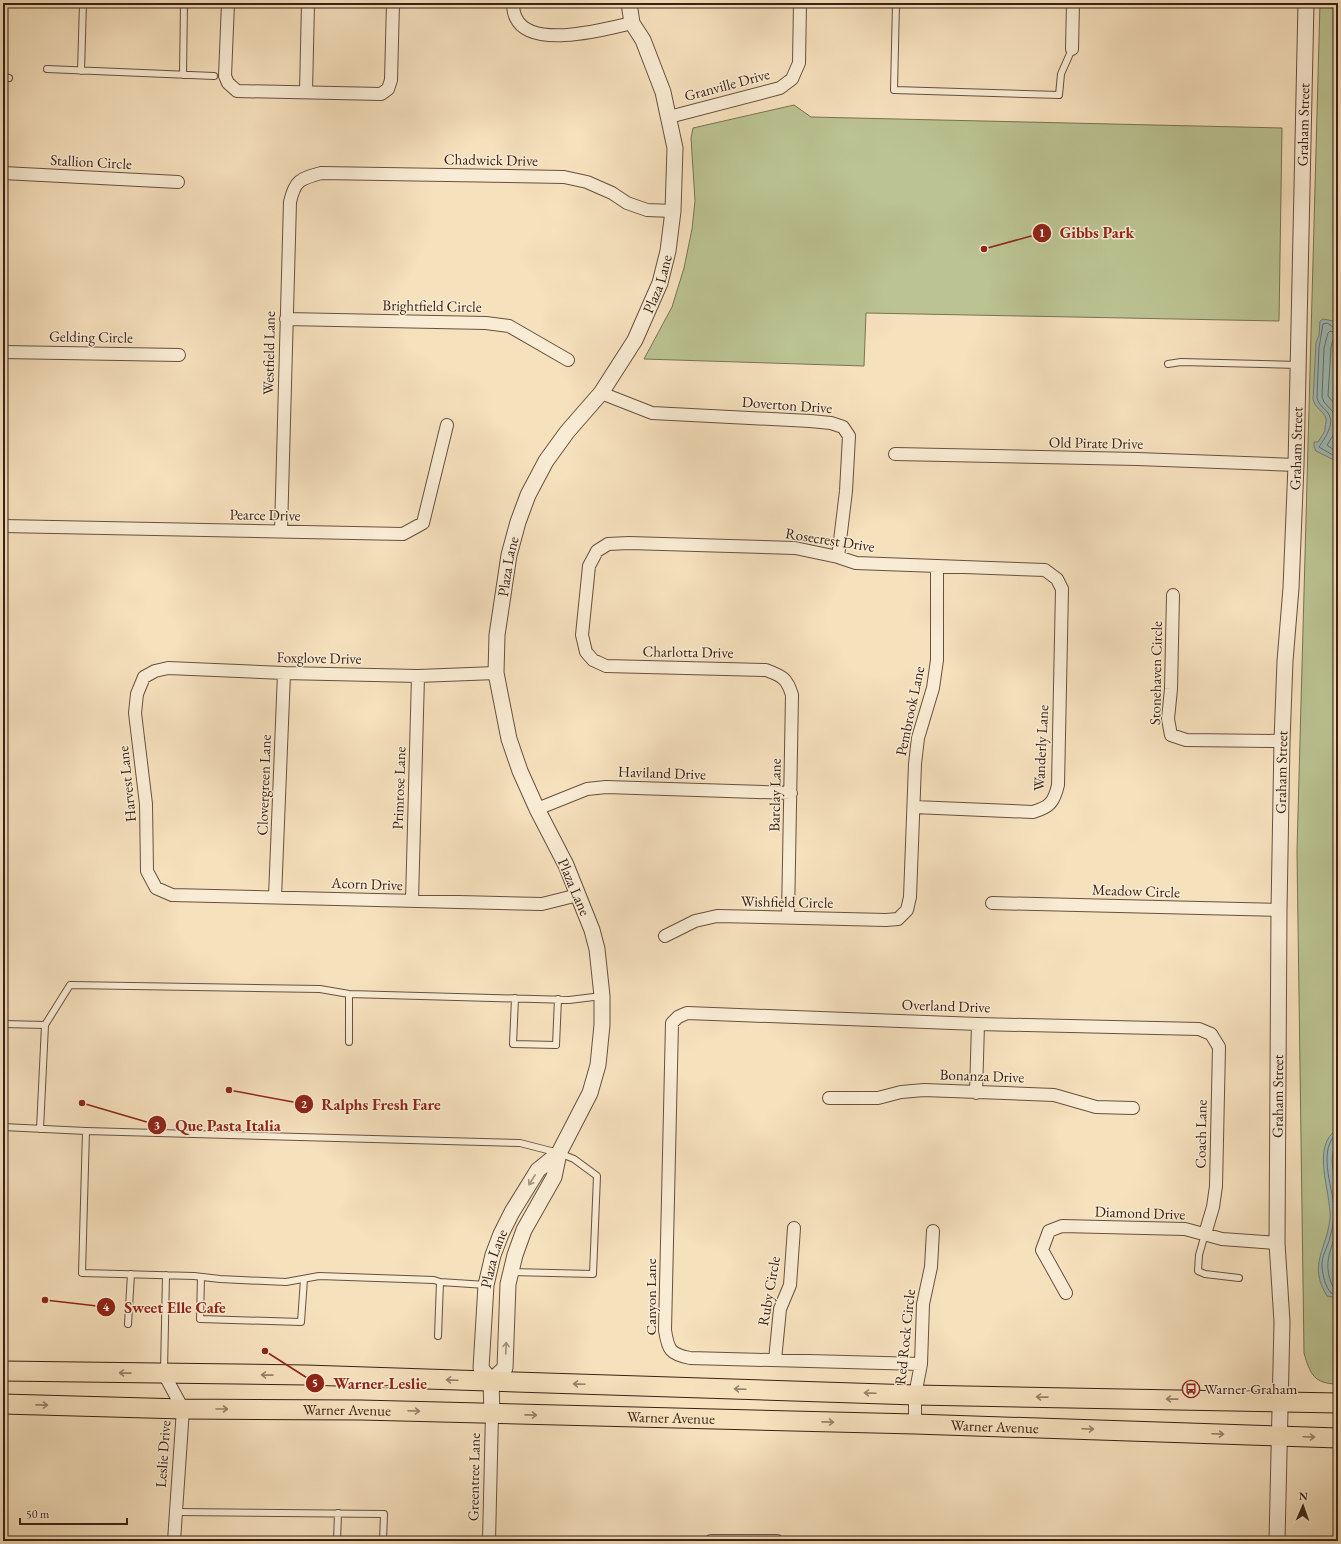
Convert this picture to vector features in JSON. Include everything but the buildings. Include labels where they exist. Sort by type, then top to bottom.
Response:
[{"type":"main road","name":"Warner Avenue","points":[[3,1371],[306,1376],[915,1395],[1338,1403]]},
{"type":"main road","name":"Warner Avenue","points":[[3,1404],[183,1409],[361,1410],[915,1424],[1338,1438]]},
{"type":"street","points":[[228,3],[225,76],[228,83],[237,91],[381,94],[388,89],[392,80],[393,3]]},
{"type":"street","points":[[306,92],[308,3]]},
{"type":"street","points":[[513,3],[515,18],[518,22],[530,31],[539,34],[587,33],[632,24]]},
{"type":"street","name":"Plaza Lane","points":[[491,1381],[505,1368],[508,1284],[515,1255],[524,1230],[554,1177],[559,1153],[590,1093],[598,1065],[602,1025],[602,996],[597,949],[592,930],[566,865],[537,809],[520,771],[509,738],[496,673],[497,635],[504,581],[518,522],[528,495],[546,461],[567,432],[601,392],[635,340],[660,284],[668,251],[673,211],[675,148],[663,92],[643,40],[632,24],[629,3]]},
{"type":"street","name":"Granville Drive","points":[[669,117],[780,88],[792,79],[799,63],[800,3]]},
{"type":"street","points":[[1072,49],[1073,3]]},
{"type":"street","name":"Graham Street","points":[[1277,1541],[1282,1322],[1276,1243],[1282,741],[1291,588],[1296,465],[1306,3]]},
{"type":"street","name":"Stallion Circle","points":[[3,173],[178,182]]},
{"type":"street","name":"Chadwick Drive","points":[[302,178],[321,173],[564,177],[587,182],[612,193],[627,203],[647,210],[673,211]]},
{"type":"street","name":"Westfield Lane","points":[[281,531],[290,202],[293,190],[302,178]]},
{"type":"street","name":"Brightfield Circle","points":[[286,319],[486,323],[509,326],[568,360]]},
{"type":"street","name":"Gelding Circle","points":[[3,352],[179,355]]},
{"type":"street","name":"Doverton Drive","points":[[601,392],[652,413],[810,421],[843,426],[849,436],[846,491],[838,557]]},
{"type":"street","name":"Pearce Drive","points":[[3,526],[403,534],[423,523],[447,425]]},
{"type":"street","name":"Old Pirate Drive","points":[[895,454],[1137,459],[1296,465]]},
{"type":"street","name":"Rosecrest Drive","points":[[593,660],[586,652],[582,635],[589,566],[597,551],[608,544],[629,543],[795,548],[838,557],[856,563],[1045,570],[1056,578]]},
{"type":"street","name":"Pembrook Lane","points":[[907,910],[910,897],[918,738],[933,688],[937,660],[937,566]]},
{"type":"street","name":"Wanderly Lane","points":[[914,807],[1033,812],[1044,809],[1055,799],[1058,785],[1062,589],[1056,578]]},
{"type":"street","name":"Stonehaven Circle","points":[[1173,595],[1171,689],[1168,719],[1171,735],[1186,740],[1282,741]]},
{"type":"street","name":"Charlotta Drive","points":[[593,660],[606,666],[766,670],[782,676]]},
{"type":"street","name":"Foxglove Drive","points":[[144,677],[155,671],[168,668],[284,673],[418,676],[496,673]]},
{"type":"street","name":"Clovergreen Lane","points":[[275,897],[284,673]]},
{"type":"street","name":"Primrose Lane","points":[[412,901],[418,676]]},
{"type":"street","name":"Barclay Lane","points":[[782,676],[789,685],[792,696],[788,917]]},
{"type":"street","name":"Harvest Lane","points":[[144,677],[137,694],[135,713],[146,804],[147,871],[156,888]]},
{"type":"street","name":"Haviland Drive","points":[[537,809],[587,789],[606,787],[791,794]]},
{"type":"street","name":"Acorn Drive","points":[[156,888],[172,895],[542,904],[578,895]]},
{"type":"street","name":"Meadow Circle","points":[[992,903],[1279,910]]},
{"type":"street","name":"Wishfield Circle","points":[[665,936],[695,921],[717,916],[886,920],[898,919],[907,910]]},
{"type":"street","name":"Overland Drive","points":[[678,1017],[687,1013],[978,1024],[1200,1029],[1211,1034]]},
{"type":"street","name":"Canyon Lane","points":[[678,1017],[672,1023],[664,1330],[667,1345],[676,1355],[690,1358],[921,1364]]},
{"type":"street","points":[[976,1093],[978,1024]]},
{"type":"street","name":"Coach Lane","points":[[1205,1234],[1213,1207],[1216,1186],[1219,1047],[1211,1034]]},
{"type":"street","name":"Bonanza Drive","points":[[829,1098],[878,1098],[901,1092],[924,1090],[1054,1095],[1096,1107],[1133,1108]]},
{"type":"street","name":"Plaza Lane","points":[[492,1414],[491,1381],[481,1368],[486,1285],[493,1255],[512,1212],[538,1170],[559,1153]]},
{"type":"street","name":"Diamond Drive","points":[[1066,1293],[1042,1250],[1049,1231],[1062,1226],[1185,1229],[1222,1239],[1276,1243]]},
{"type":"street","name":"Ruby Circle","points":[[775,1360],[780,1309],[790,1284],[794,1228]]},
{"type":"street","name":"Red Rock Circle","points":[[915,1424],[915,1395],[921,1364],[923,1304],[931,1267],[933,1231]]},
{"type":"street","name":"Leslie Drive","points":[[164,1374],[183,1409],[174,1541]]},
{"type":"street","name":"Greentree Lane","points":[[489,1541],[492,1414]]},
{"type":"street","points":[[711,1541],[777,1541]]},
{"type":"lane","points":[[81,70],[83,3]]},
{"type":"lane","points":[[183,75],[184,3]]},
{"type":"lane","points":[[896,3],[894,90],[1060,95],[1061,74],[1072,49]]},
{"type":"lane","points":[[47,69],[214,76]]},
{"type":"lane","points":[[1168,364],[1180,362],[1298,365]]},
{"type":"lane","points":[[40,1129],[44,1025],[70,985],[320,989],[349,994],[569,1000],[602,996]]},
{"type":"lane","points":[[349,994],[349,1042]]},
{"type":"lane","points":[[515,998],[513,1044],[556,1045],[558,999]]},
{"type":"lane","points":[[3,1024],[44,1025]]},
{"type":"lane","points":[[3,1128],[520,1142],[559,1153],[574,1159],[597,1176],[593,1274],[511,1272]]},
{"type":"lane","points":[[86,1131],[82,1273],[166,1275],[286,1282],[319,1276],[434,1280],[440,1282],[486,1285]]},
{"type":"lane","points":[[1205,1234],[1198,1255],[1198,1271],[1205,1274],[1239,1278]]},
{"type":"lane","points":[[128,1324],[130,1274]]},
{"type":"lane","points":[[164,1374],[166,1275]]},
{"type":"lane","points":[[201,1277],[200,1319],[301,1322],[304,1278]]},
{"type":"lane","points":[[438,1336],[440,1282]]},
{"type":"lane","points":[[175,1512],[384,1514],[383,1541]]},
{"type":"lane","points":[[337,1541],[338,1514]]},
{"type":"green space","points":[[1320,3],[1338,3],[1338,1384],[1330,1384],[1318,1380],[1308,1367],[1304,1353],[1297,851]]},
{"type":"green space","points":[[794,105],[811,117],[1282,128],[1279,321],[866,313],[864,366],[644,359],[672,307],[684,268],[692,229],[695,201],[691,138],[693,128]]},
{"type":"water","points":[[1323,319],[1333,321],[1338,327],[1338,462],[1316,451],[1314,447],[1314,442],[1318,442],[1325,431],[1326,421],[1325,416],[1315,405],[1313,399],[1316,343],[1319,335],[1320,321]]},
{"type":"water","points":[[1338,1129],[1338,1298],[1327,1296],[1321,1285],[1319,1265],[1330,1217],[1323,1157],[1325,1146],[1330,1136]]},
{"type":"place","name":"Gibbs Park","points":[[984,249]]},
{"type":"place","name":"Ralphs Fresh Fare","points":[[229,1090]]},
{"type":"place","name":"Que Pasta Italia","points":[[82,1103]]},
{"type":"place","name":"Sweet Elle Cafe","points":[[45,1300]]},
{"type":"place","name":"Warner-Leslie","points":[[265,1351]]},
{"type":"place","name":"Warner-Graham","points":[[1191,1389]]}]
